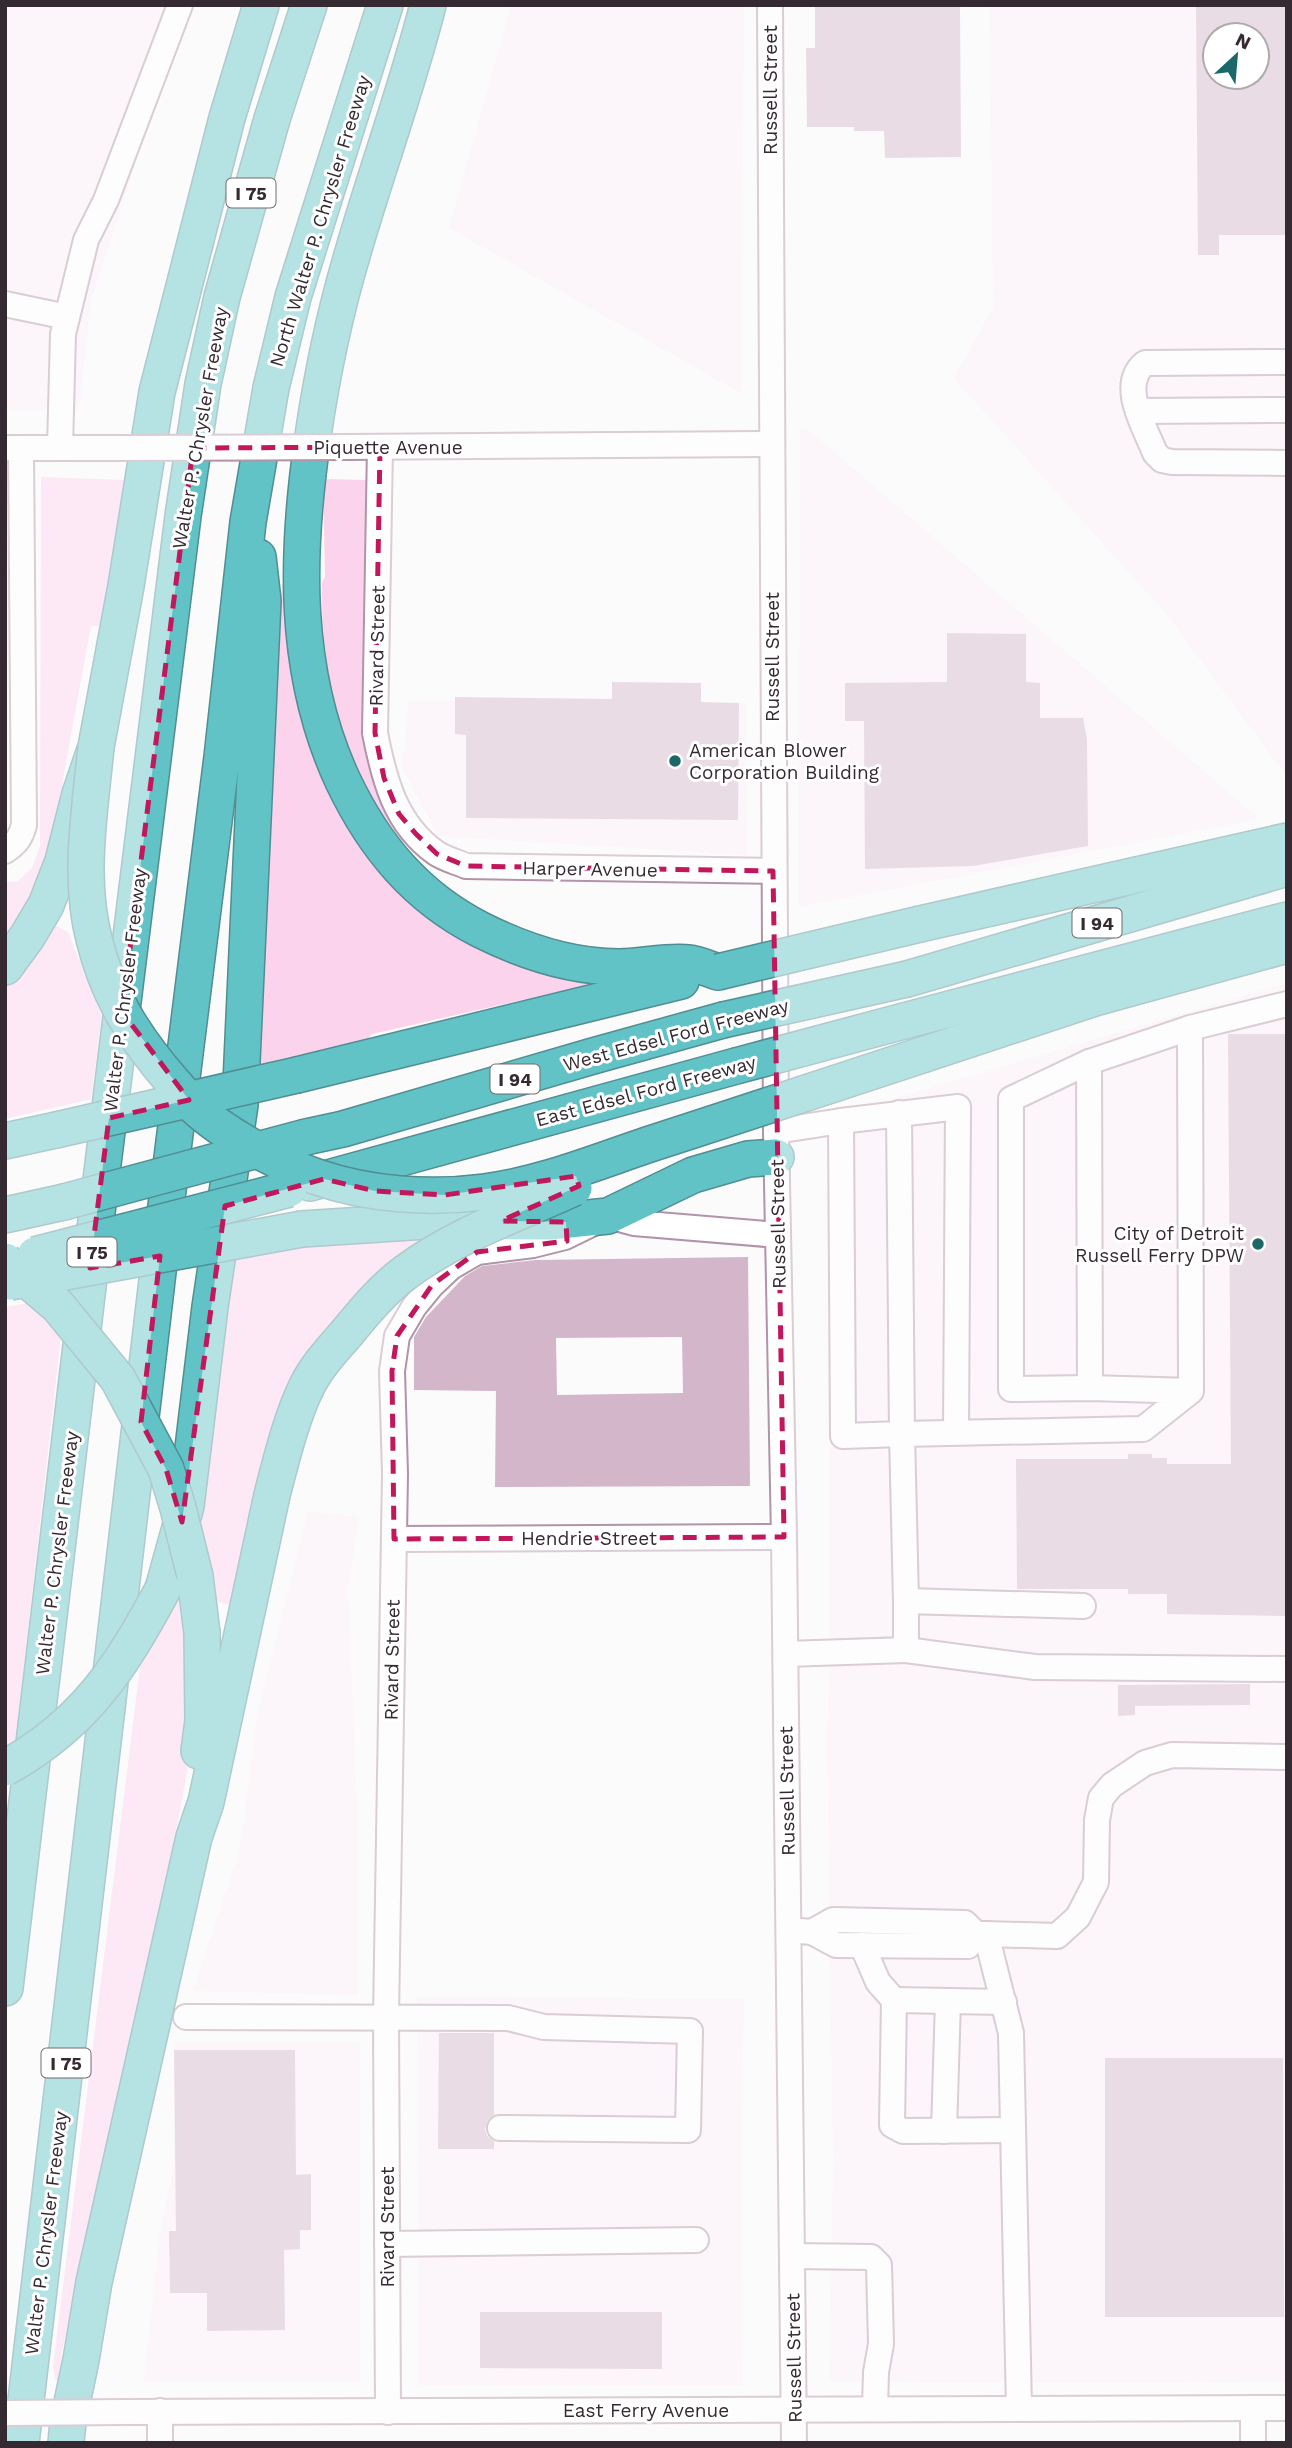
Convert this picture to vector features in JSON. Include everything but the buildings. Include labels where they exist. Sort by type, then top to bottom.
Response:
[{"type":"highway","points":[[261,5],[227,118],[157,392],[126,586],[96,747],[86,866],[93,938],[130,1027],[150,1055],[196,1108],[244,1142],[318,1178],[375,1191],[445,1195],[484,1192],[540,1180],[1095,998],[1287,945]]},
{"type":"highway","name":"Walter P. Chrysler Freeway","points":[[5,1988],[91,1261],[185,503],[203,384],[222,297],[272,119],[309,5]]},
{"type":"highway","name":"North Walter P. Chrysler Freeway","points":[[247,522],[271,388],[293,297],[385,5]]},
{"type":"highway","points":[[428,5],[351,256],[320,386],[303,501],[302,617],[309,670],[324,733],[358,813],[380,846],[410,879],[443,909],[520,948],[577,963],[624,981]]},
{"type":"highway","points":[[5,1768],[24,1758],[64,1727],[100,1691],[134,1644],[163,1589],[187,1506],[210,1307],[240,1105],[263,601],[259,560],[247,522]]},
{"type":"highway","name":"Walter P. Chrysler Freeway","points":[[21,2443],[161,1246],[222,757],[247,522]]},
{"type":"highway","points":[[5,967],[46,905],[63,861],[80,794],[96,747]]},
{"type":"highway","points":[[5,1141],[297,1075],[624,981],[718,972],[1199,859],[1287,841]]},
{"type":"highway","name":"West Edsel Ford Freeway","points":[[5,1215],[343,1129],[723,1020],[906,979],[1287,868]]},
{"type":"highway","name":"East Edsel Ford Freeway","points":[[12,1268],[736,1066],[1287,920]]},
{"type":"highway","points":[[66,2443],[111,2202],[194,1837],[206,1802],[272,1496],[285,1446],[307,1385],[319,1366],[372,1303],[404,1273],[429,1257],[454,1242],[720,1122]]},
{"type":"highway","points":[[12,1268],[302,1229],[426,1221],[550,1222],[608,1216],[693,1175],[748,1159],[776,1144]]},
{"type":"highway","points":[[12,1268],[58,1306],[118,1378],[166,1469],[195,1576],[202,1633],[203,1721],[191,1798],[194,1837]]},
{"type":"highway","points":[[82,2360],[83,2443]]},
{"type":"street","points":[[60,448],[63,334],[86,240],[116,174],[180,5]]},
{"type":"street","name":"Russell Street","points":[[770,5],[776,1144],[786,1654],[800,1931],[793,2256],[794,2443]]},
{"type":"street","points":[[5,304],[67,317]]},
{"type":"street","points":[[1287,362],[1145,363],[1134,377],[1133,393],[1155,453],[1161,460],[1172,463],[1287,463]]},
{"type":"street","points":[[1139,411],[1287,410]]},
{"type":"street","name":"Piquette Avenue","points":[[13,448],[771,444]]},
{"type":"street","name":"Rivard Street","points":[[380,447],[375,733],[384,778],[399,814],[416,834]]},
{"type":"street","points":[[10,848],[21,835],[24,825],[13,448]]},
{"type":"street","name":"Harper Avenue","points":[[416,834],[437,853],[466,866],[774,872]]},
{"type":"street","points":[[1191,1391],[1090,1388],[1011,1390],[1011,1098],[1089,1062],[1190,1028],[1287,1004]]},
{"type":"street","points":[[1190,1028],[1191,1391]]},
{"type":"street","points":[[1089,1062],[1090,1388]]},
{"type":"street","points":[[776,1144],[841,1121],[958,1107],[956,1432]]},
{"type":"street","points":[[899,1114],[906,1650]]},
{"type":"street","points":[[841,1121],[842,1436],[1143,1429],[1191,1391]]},
{"type":"street","points":[[608,1216],[634,1223],[778,1235]]},
{"type":"street","name":"Rivard Street","points":[[388,2412],[386,2018],[395,1474],[392,1371],[397,1336],[414,1307],[451,1267],[477,1252],[533,1245],[565,1237],[608,1216]]},
{"type":"street","name":"Hendrie Street","points":[[394,1539],[784,1537]]},
{"type":"street","points":[[906,1601],[1083,1606]]},
{"type":"street","points":[[786,1654],[906,1650],[1035,1667],[1287,1669]]},
{"type":"street","points":[[800,1931],[833,1920],[965,1923],[981,1934],[1057,1936],[1078,1917],[1096,1882],[1097,1820],[1101,1798],[1112,1785],[1145,1763],[1172,1755],[1287,1757]]},
{"type":"street","points":[[800,1931],[836,1945],[968,1946],[981,1934]]},
{"type":"street","points":[[981,1934],[1004,2002],[1011,2033],[1019,2409]]},
{"type":"street","points":[[862,1945],[878,1982],[894,2000],[892,2125],[903,2131],[1013,2130]]},
{"type":"street","points":[[894,2000],[1004,2002]]},
{"type":"street","points":[[944,2131],[948,2001]]},
{"type":"street","points":[[186,2017],[508,2018],[544,2027],[690,2031],[688,2130],[499,2128]]},
{"type":"street","points":[[387,2244],[696,2239]]},
{"type":"street","points":[[793,2256],[871,2257],[879,2265],[881,2344],[876,2372],[875,2408]]},
{"type":"street","points":[[1253,2408],[1253,2443]]},
{"type":"street","name":"East Ferry Avenue","points":[[5,2413],[1287,2408]]},
{"type":"street","points":[[160,2411],[160,2443]]},
{"type":"highlighted area","points":[[380,447],[375,733],[384,778],[399,814],[416,834],[437,854],[466,866],[773,871],[784,1537],[394,1539],[392,1371],[397,1336],[432,1285],[477,1252],[567,1241],[566,1222],[501,1221],[579,1186],[576,1176],[445,1195],[375,1191],[324,1179],[225,1206],[182,1522],[166,1469],[141,1422],[160,1256],[90,1268],[109,1118],[189,1100],[122,1012],[193,448]]},
{"type":"shaded area","points":[[5,5],[190,5],[91,300],[79,410],[5,410]]},
{"type":"shaded area","points":[[511,5],[744,5],[741,393],[449,228]]},
{"type":"shaded area","points":[[990,5],[1287,5],[1287,777],[1168,616],[954,378],[993,308]]},
{"type":"shaded area","points":[[800,428],[811,432],[1259,819],[799,907]]},
{"type":"shaded area","points":[[41,477],[126,480],[100,626],[91,626],[64,773],[55,841],[29,910],[5,939],[5,882],[18,881],[32,868],[40,846]]},
{"type":"shaded area","points":[[323,479],[368,480],[365,689],[367,763],[402,841],[363,781],[338,719],[330,687],[323,619]]},
{"type":"shaded area","points":[[282,585],[290,586],[327,781],[341,818],[343,815],[526,965],[589,985],[372,1034],[367,1040],[255,1065]]},
{"type":"shaded area","points":[[409,701],[746,703],[747,855],[438,836],[402,767]]},
{"type":"shaded area","points":[[55,925],[68,932],[102,1016],[91,1099],[5,1119],[5,986]]},
{"type":"shaded area","points":[[1287,983],[1287,2382],[830,2381],[833,2158],[827,1738],[830,1633],[830,1117]]},
{"type":"shaded area","points":[[463,1232],[349,1312],[232,1606],[209,1599],[190,1712],[188,1767],[178,1820],[61,2356],[59,2380],[55,2380],[53,2367],[140,1667],[168,1619],[186,1577],[232,1258],[292,1245]]},
{"type":"shaded area","points":[[29,1303],[61,1336],[15,1745],[5,1749],[5,1307]]},
{"type":"shaded area","points":[[308,1511],[359,1517],[348,1588],[358,1827],[358,1995],[193,1991],[240,1847],[258,1713]]},
{"type":"shaded area","points":[[417,1997],[744,1999],[741,2157],[743,2385],[419,2385]]},
{"type":"shaded area","points":[[175,2043],[360,2043],[360,2382],[144,2381],[160,2231],[174,2166]]},
{"type":"place","name":"American Blower Corporation Building","points":[[675,761]]},
{"type":"place","name":"City of Detroit Russell Ferry DPW","points":[[1258,1244]]}]
